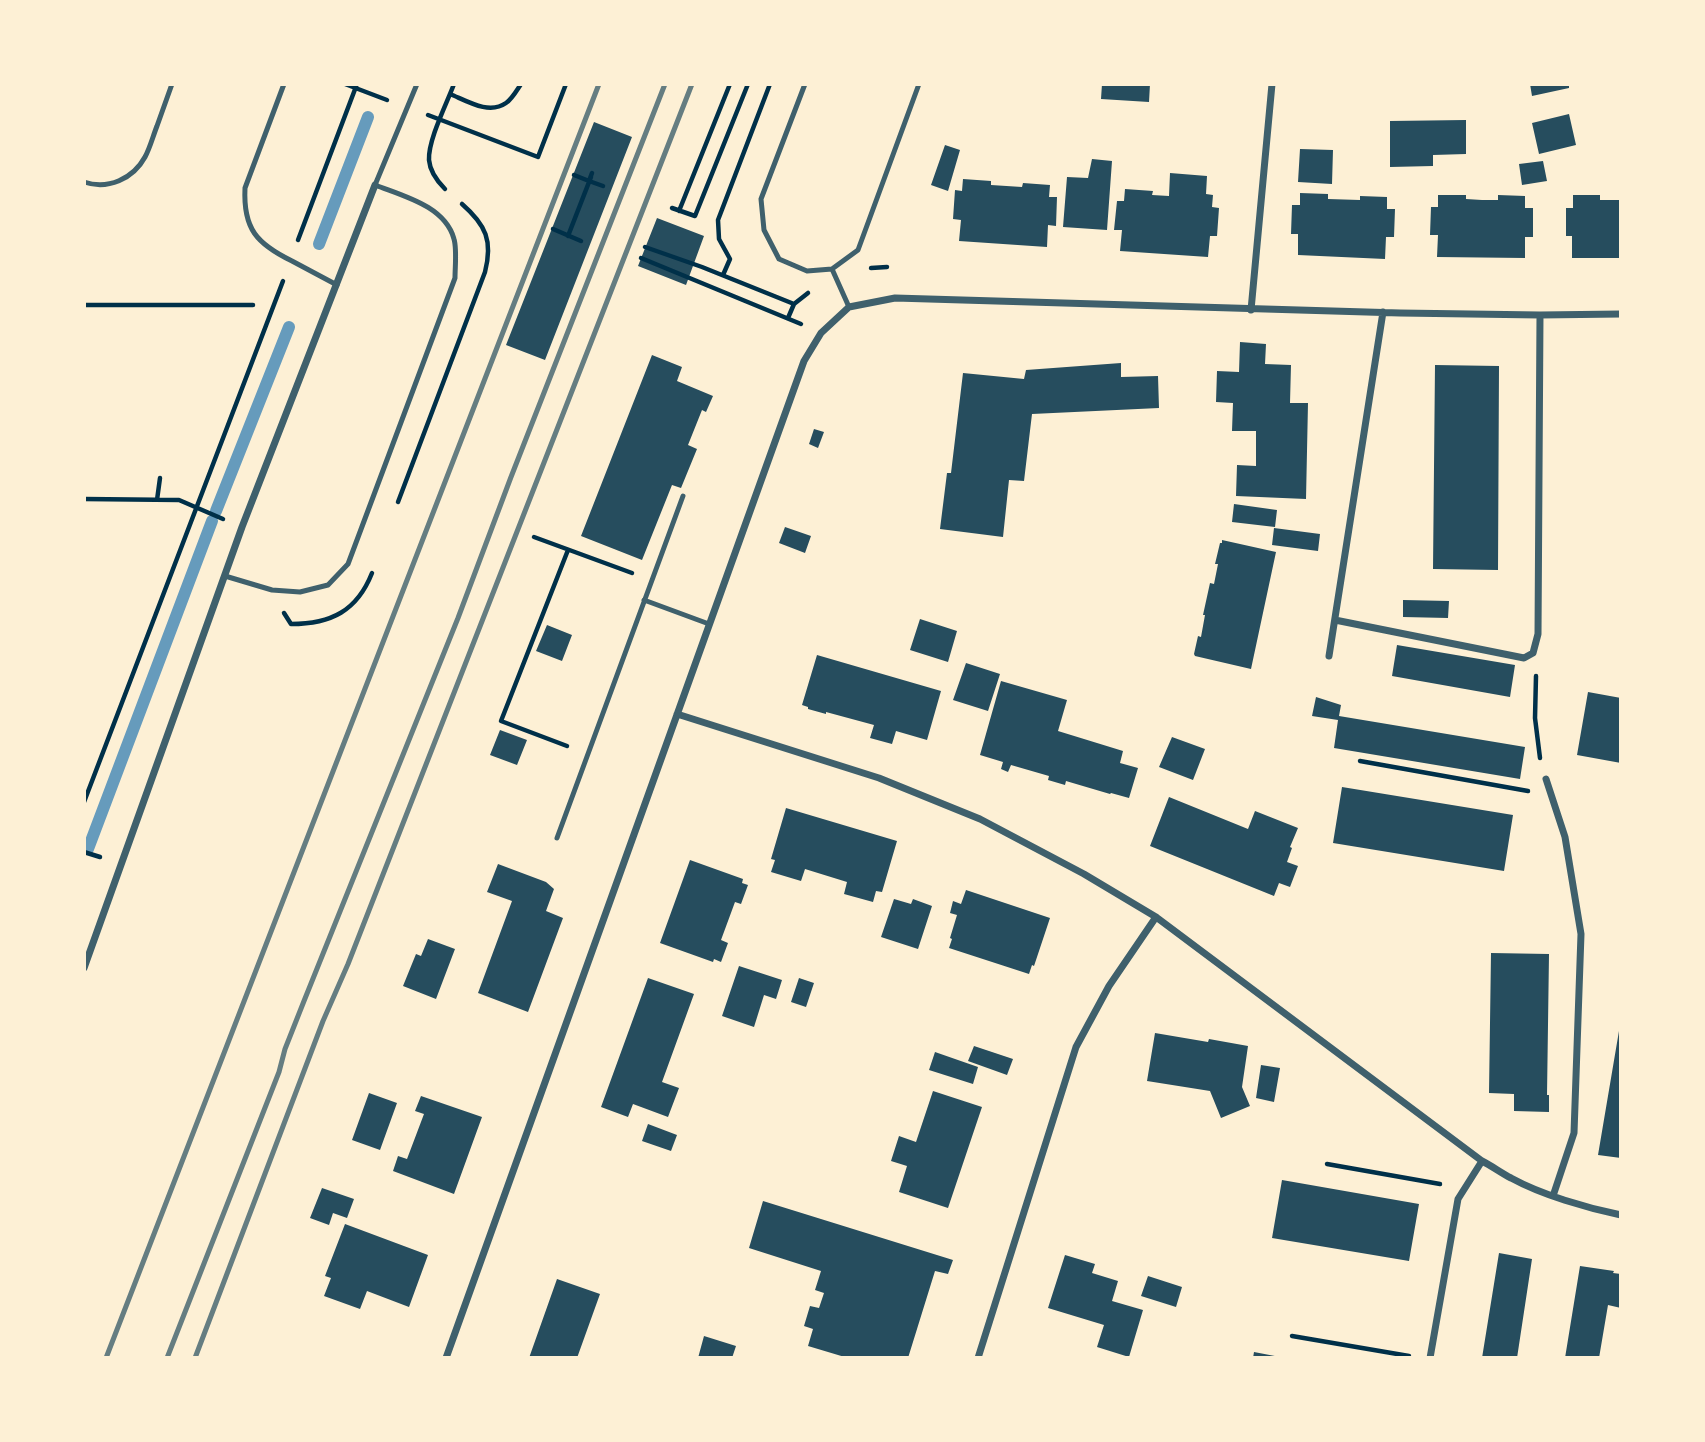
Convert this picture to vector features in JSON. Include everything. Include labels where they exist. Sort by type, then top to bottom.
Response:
[{"type":"street","points":[[1251,310],[1272,84]]},
{"type":"street","points":[[84,968],[242,527],[375,185]]},
{"type":"street","points":[[446,1358],[804,361],[821,333],[849,307],[895,299],[1383,313],[1621,314]]},
{"type":"street","points":[[1329,656],[1383,313]]},
{"type":"street","points":[[1335,620],[1524,658],[1533,653],[1538,634],[1540,315]]},
{"type":"street","points":[[677,714],[879,778],[980,819],[1084,874],[1156,916],[1482,1161],[1512,1179],[1553,1196],[1621,1215]]},
{"type":"street","points":[[1546,779],[1565,837],[1581,934],[1574,1133],[1553,1196]]},
{"type":"street","points":[[978,1358],[1076,1047],[1109,986],[1156,916]]},
{"type":"street","points":[[1430,1358],[1458,1199],[1482,1161]]},
{"type":"lane","points":[[84,182],[108,185],[124,180],[136,169],[145,157],[172,84]]},
{"type":"lane","points":[[284,84],[245,188],[247,218],[254,233],[270,249],[337,285]]},
{"type":"lane","points":[[225,576],[272,590],[300,592],[328,585],[348,564],[454,278],[454,239],[442,217],[418,202],[375,185],[417,84]]},
{"type":"lane","points":[[805,84],[761,199],[764,230],[779,259],[807,271],[832,269],[858,250],[919,84]]},
{"type":"lane","points":[[832,269],[849,307]]},
{"type":"lane","points":[[557,838],[682,496]]},
{"type":"lane","points":[[644,600],[709,624]]},
{"type":"path","points":[[84,802],[357,84]]},
{"type":"path","points":[[454,84],[440,120],[538,157],[566,84]]},
{"type":"path","points":[[450,94],[477,106],[491,108],[506,103],[521,84]]},
{"type":"path","points":[[680,211],[730,84]]},
{"type":"path","points":[[672,208],[695,216],[748,84]]},
{"type":"path","points":[[723,275],[730,259],[719,239],[718,220],[770,84]]},
{"type":"path","points":[[574,174],[591,177],[603,186]]},
{"type":"path","points":[[568,236],[591,177]]},
{"type":"path","points":[[553,229],[581,241]]},
{"type":"path","points":[[645,247],[794,304],[788,318]]},
{"type":"path","points":[[641,258],[821,333]]},
{"type":"path","points":[[84,305],[253,306]]},
{"type":"path","points":[[157,500],[160,478]]},
{"type":"path","points":[[84,499],[179,500],[242,527]]},
{"type":"path","points":[[568,550],[500,721],[587,754]]},
{"type":"path","points":[[1533,653],[1536,674],[1535,718],[1539,754],[1546,779]]},
{"type":"path","points":[[1360,761],[1552,795]]},
{"type":"path","points":[[1327,1164],[1465,1189]]},
{"type":"path","points":[[1292,1335],[1417,1358]]},
{"type":"building","points":[[1102,84],[1150,84],[1149,102],[1101,99]]},
{"type":"building","points":[[1530,84],[1569,84],[1569,88],[1532,96]]},
{"type":"building","points":[[1569,114],[1576,145],[1539,154],[1532,123]]},
{"type":"building","points":[[1466,120],[1466,154],[1433,155],[1433,166],[1390,167],[1390,121]]},
{"type":"building","points":[[594,122],[632,137],[545,360],[506,345]]},
{"type":"building","points":[[945,145],[960,150],[948,191],[931,185]]},
{"type":"building","points":[[1300,149],[1333,150],[1332,184],[1298,182]]},
{"type":"building","points":[[1092,159],[1112,161],[1107,230],[1063,227],[1067,177],[1088,178]]},
{"type":"building","points":[[1543,161],[1547,181],[1522,185],[1519,164]]},
{"type":"building","points":[[1170,173],[1207,176],[1206,194],[1213,195],[1212,207],[1219,208],[1217,236],[1210,236],[1208,257],[1120,251],[1122,230],[1114,230],[1117,201],[1124,201],[1125,189],[1153,191],[1152,195],[1169,196]]},
{"type":"building","points":[[963,179],[991,181],[991,185],[1050,185],[1049,197],[1057,197],[1056,226],[1048,225],[1047,247],[959,241],[961,220],[953,219],[955,190],[962,191]]},
{"type":"building","points":[[1300,193],[1328,194],[1328,199],[1387,197],[1387,209],[1395,209],[1394,237],[1386,237],[1385,259],[1298,255],[1298,234],[1291,234],[1292,205],[1300,205]]},
{"type":"building","points":[[1438,195],[1466,195],[1466,199],[1482,200],[1498,200],[1498,195],[1525,196],[1525,208],[1533,208],[1533,237],[1525,237],[1525,258],[1437,257],[1438,235],[1430,235],[1431,207],[1438,207]]},
{"type":"building","points":[[1573,195],[1600,195],[1600,200],[1621,200],[1621,258],[1572,258],[1572,236],[1566,236],[1566,208],[1573,208]]},
{"type":"building","points":[[657,218],[704,236],[686,285],[638,266]]},
{"type":"building","points":[[1240,342],[1266,344],[1265,364],[1291,365],[1290,403],[1308,403],[1306,499],[1236,496],[1237,465],[1256,466],[1256,431],[1232,431],[1233,403],[1216,402],[1217,371],[1239,372]]},
{"type":"building","points":[[652,355],[682,367],[677,381],[713,396],[706,412],[702,410],[688,445],[697,449],[681,488],[672,485],[642,560],[581,536]]},
{"type":"building","points":[[1121,363],[1121,377],[1158,376],[1159,408],[1032,414],[1024,481],[1009,480],[1003,537],[940,529],[947,473],[951,473],[963,373],[1024,379],[1026,370]]},
{"type":"building","points":[[1435,365],[1499,366],[1498,570],[1433,569]]},
{"type":"building","points":[[814,429],[824,432],[818,448],[809,444]]},
{"type":"building","points":[[1234,504],[1277,510],[1275,527],[1232,522]]},
{"type":"building","points":[[785,527],[811,536],[805,553],[779,543]]},
{"type":"building","points":[[1274,528],[1320,534],[1318,551],[1272,545]]},
{"type":"building","points":[[1222,540],[1276,552],[1251,669],[1194,654],[1198,636],[1201,637],[1203,615],[1210,583],[1214,584],[1218,564],[1215,564]]},
{"type":"building","points":[[1403,600],[1449,601],[1448,618],[1403,617]]},
{"type":"building","points":[[920,619],[957,631],[948,662],[910,650]]},
{"type":"building","points":[[547,625],[572,635],[562,661],[536,651]]},
{"type":"building","points":[[1397,645],[1515,665],[1510,697],[1392,676]]},
{"type":"building","points":[[817,655],[941,691],[927,740],[896,731],[892,744],[870,738],[874,725],[808,709],[802,705]]},
{"type":"building","points":[[966,663],[1000,674],[988,711],[953,700]]},
{"type":"building","points":[[1001,681],[1067,700],[1058,731],[1123,751],[1120,763],[1138,768],[1129,798],[1066,781],[1065,785],[1048,780],[1049,776],[1011,765],[1008,772],[1001,769],[1003,762],[980,755]]},
{"type":"building","points":[[1588,692],[1621,698],[1621,763],[1577,755]]},
{"type":"building","points":[[1316,697],[1341,705],[1339,716],[1525,747],[1520,779],[1334,748],[1338,720],[1312,716]]},
{"type":"building","points":[[500,730],[527,740],[517,765],[490,755]]},
{"type":"building","points":[[1172,737],[1205,749],[1193,780],[1159,767]]},
{"type":"building","points":[[1342,787],[1513,815],[1504,871],[1333,843]]},
{"type":"building","points":[[1169,797],[1248,829],[1255,811],[1298,828],[1287,862],[1298,866],[1290,887],[1279,883],[1274,896],[1150,846]]},
{"type":"building","points":[[786,808],[897,841],[882,892],[876,891],[873,902],[844,894],[847,882],[805,869],[801,881],[771,872],[775,860],[771,859]]},
{"type":"building","points":[[690,860],[743,879],[742,883],[748,885],[741,904],[735,902],[721,940],[728,943],[721,962],[714,959],[713,962],[660,943]]},
{"type":"building","points":[[498,864],[546,882],[554,889],[546,911],[563,918],[528,1012],[478,993],[512,901],[487,892]]},
{"type":"building","points":[[966,890],[1050,918],[1029,974],[949,948],[957,915],[950,913],[953,901],[961,904]]},
{"type":"building","points":[[894,899],[911,904],[913,899],[932,906],[918,949],[881,937]]},
{"type":"building","points":[[428,939],[455,949],[436,999],[403,986],[416,954],[421,956]]},
{"type":"building","points":[[1491,953],[1549,954],[1549,1112],[1514,1111],[1514,1094],[1489,1093]]},
{"type":"building","points":[[739,966],[782,980],[776,999],[764,995],[754,1027],[722,1016]]},
{"type":"building","points":[[648,978],[694,994],[662,1082],[679,1088],[668,1117],[633,1104],[628,1117],[601,1107]]},
{"type":"building","points":[[799,978],[814,983],[806,1007],[791,1002]]},
{"type":"building","points":[[1621,1025],[1621,1158],[1598,1155]]},
{"type":"building","points":[[1155,1033],[1248,1046],[1242,1087],[1250,1106],[1221,1118],[1210,1091],[1147,1081]]},
{"type":"building","points":[[974,1046],[1013,1059],[1007,1075],[968,1061]]},
{"type":"building","points":[[935,1052],[978,1067],[973,1084],[929,1070]]},
{"type":"building","points":[[1261,1065],[1280,1068],[1274,1102],[1256,1098]]},
{"type":"building","points":[[933,1091],[982,1107],[948,1208],[899,1192],[907,1166],[891,1161],[899,1136],[916,1142]]},
{"type":"building","points":[[369,1093],[397,1103],[380,1150],[352,1140]]},
{"type":"building","points":[[421,1096],[482,1117],[454,1194],[393,1171],[398,1156],[407,1159],[424,1114],[415,1111]]},
{"type":"building","points":[[648,1124],[677,1135],[671,1151],[642,1141]]},
{"type":"building","points":[[1282,1180],[1419,1204],[1409,1261],[1272,1238]]},
{"type":"building","points":[[322,1188],[354,1199],[347,1218],[333,1213],[329,1225],[310,1218]]},
{"type":"building","points":[[763,1201],[953,1260],[948,1274],[935,1271],[908,1358],[848,1358],[808,1346],[813,1329],[804,1326],[810,1306],[819,1308],[824,1293],[815,1290],[821,1271],[749,1248]]},
{"type":"building","points":[[345,1224],[428,1255],[409,1307],[367,1291],[360,1309],[324,1296],[331,1278],[325,1276]]},
{"type":"building","points":[[1499,1253],[1532,1259],[1517,1358],[1482,1358]]},
{"type":"building","points":[[1065,1255],[1095,1264],[1092,1273],[1118,1281],[1112,1301],[1143,1310],[1129,1357],[1097,1347],[1104,1325],[1048,1308]]},
{"type":"building","points":[[1580,1266],[1621,1274],[1621,1308],[1608,1305],[1599,1358],[1565,1358]]},
{"type":"building","points":[[1148,1276],[1182,1287],[1176,1307],[1141,1296]]},
{"type":"building","points":[[557,1279],[600,1294],[577,1358],[529,1358]]},
{"type":"building","points":[[704,1336],[736,1346],[732,1358],[698,1358]]},
{"type":"building","points":[[1254,1352],[1280,1357],[1280,1358],[1253,1358]]},
{"type":"waterway","points":[[319,244],[368,117]]},
{"type":"waterway","points":[[216,511],[289,327]]},
{"type":"waterway","points":[[88,849],[212,521]]},
{"type":"railway","points":[[106,1358],[599,84]]},
{"type":"railway","points":[[167,1358],[279,1072],[285,1049],[458,618],[665,84]]},
{"type":"railway","points":[[195,1358],[323,1021],[348,964],[692,84]]}]
